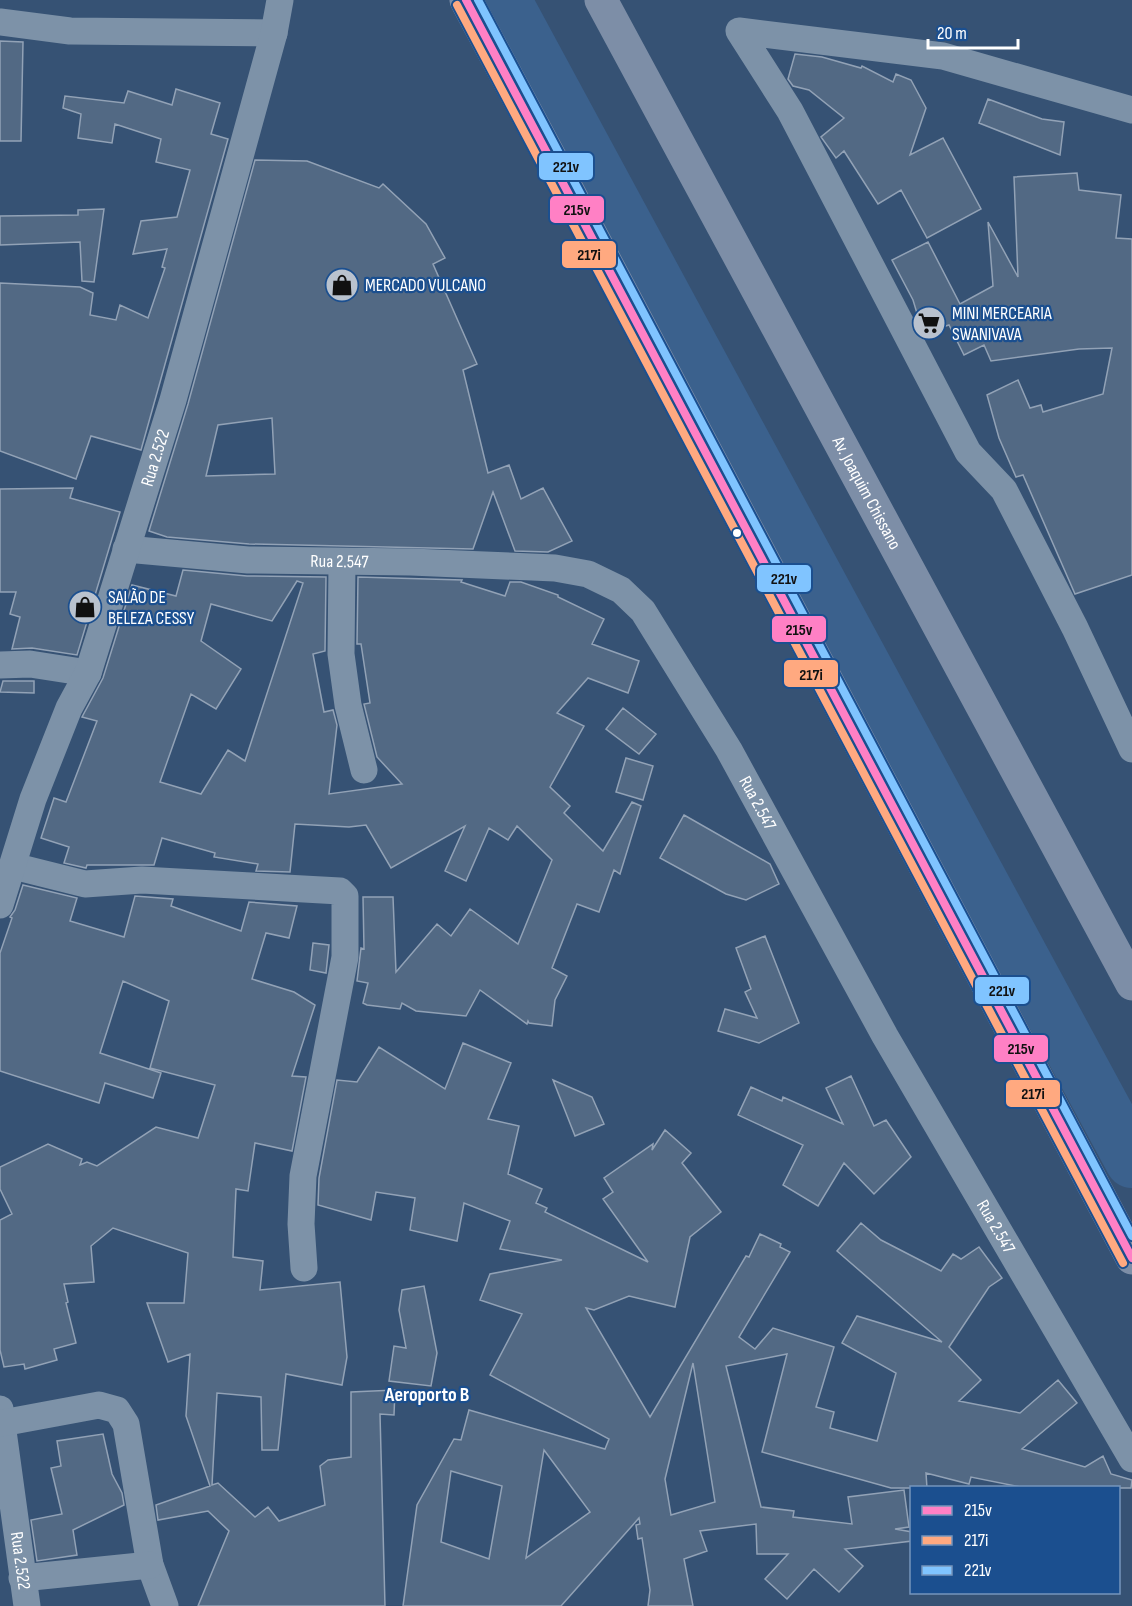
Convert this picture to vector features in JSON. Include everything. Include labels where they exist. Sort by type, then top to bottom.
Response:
[{"type":"main road","points":[[466,0],[750,535],[979,974],[1132,1258]]},
{"type":"main road","name":"Av. Joaquim Chissano","points":[[601,0],[1132,984]]},
{"type":"street","name":"Rua 2.522","points":[[0,905],[13,867],[12,835],[33,799],[57,737],[88,674],[173,400],[274,33],[280,0]]},
{"type":"street","points":[[0,22],[70,31],[274,33]]},
{"type":"street","points":[[1132,110],[943,56],[739,31],[790,111],[968,453],[1004,490],[1076,628],[1132,749]]},
{"type":"street","name":"Rua 2.547","points":[[126,549],[248,560],[342,563],[411,562],[555,568],[588,574],[621,590],[642,611],[729,750],[885,1036],[1132,1459]]},
{"type":"street","points":[[342,563],[341,654],[348,705],[363,770]]},
{"type":"street","points":[[0,665],[30,664],[88,674]]},
{"type":"street","points":[[13,867],[85,884],[142,880],[311,888],[340,891],[345,896],[345,957],[303,1176],[301,1224],[304,1268]]},
{"type":"street","points":[[1,1416],[99,1405],[117,1410],[126,1424],[150,1565],[165,1606]]},
{"type":"street","name":"Rua 2.522","points":[[1,1416],[27,1606]]},
{"type":"street","points":[[22,1578],[150,1565]]},
{"type":"building","points":[[0,41],[23,42],[21,141],[0,141]]},
{"type":"building","points":[[795,54],[822,57],[861,68],[862,66],[893,82],[896,74],[911,80],[926,108],[910,155],[943,138],[981,209],[927,238],[901,190],[878,204],[844,151],[836,158],[821,137],[844,118],[809,90],[793,86],[788,79]]},
{"type":"building","points":[[176,89],[220,103],[211,134],[228,139],[141,450],[91,436],[76,479],[0,451],[0,283],[80,287],[93,293],[90,315],[116,320],[120,305],[148,318],[165,268],[162,267],[167,249],[133,254],[141,221],[177,217],[190,170],[156,162],[161,139],[115,124],[112,143],[78,138],[81,114],[63,108],[65,96],[124,103],[128,91],[172,105]]},
{"type":"building","points":[[988,99],[1042,119],[1064,122],[1060,155],[979,123]]},
{"type":"building","name":"MERCADO VULCANO","points":[[255,160],[307,161],[379,188],[383,184],[426,224],[445,258],[433,264],[477,364],[463,370],[488,473],[509,465],[521,499],[543,488],[572,541],[548,552],[515,551],[493,492],[473,549],[249,544],[167,537],[149,531],[188,404]],"holes":[[[272,418],[275,474],[206,476],[218,425]]]},
{"type":"building","points":[[1077,173],[1079,190],[1121,195],[1116,238],[1132,239],[1132,575],[1075,594],[1023,475],[1016,477],[999,438],[987,395],[1018,380],[1030,408],[1041,405],[1043,412],[1103,394],[1112,348],[1079,349],[991,361],[984,345],[964,355],[949,325],[923,333],[913,300],[892,260],[928,242],[960,304],[993,286],[988,222],[1018,277],[1014,177]]},
{"type":"building","points":[[104,209],[94,282],[82,281],[80,242],[0,245],[0,216],[78,215],[78,210]]},
{"type":"building","points":[[73,488],[70,498],[120,512],[77,655],[32,648],[12,649],[20,617],[10,614],[16,592],[0,592],[0,489]]},
{"type":"building","points":[[183,570],[247,576],[326,577],[325,651],[313,654],[324,712],[333,710],[337,725],[329,794],[402,784],[377,757],[364,704],[370,703],[361,644],[357,644],[358,577],[462,580],[461,582],[505,596],[510,582],[521,582],[558,595],[604,619],[592,644],[639,661],[628,693],[588,678],[557,713],[584,726],[550,787],[570,806],[564,813],[603,851],[632,802],[641,806],[620,874],[614,870],[599,912],[577,904],[552,968],[567,976],[555,1000],[552,1026],[528,1021],[527,1024],[480,990],[466,1016],[416,1011],[402,1003],[400,1009],[367,1005],[363,1003],[368,983],[357,981],[361,948],[364,949],[363,897],[393,897],[396,972],[437,924],[451,936],[470,909],[518,944],[552,860],[517,826],[508,840],[489,828],[466,881],[445,871],[465,826],[391,868],[366,825],[349,827],[295,824],[290,872],[256,871],[258,864],[214,857],[215,853],[162,838],[154,865],[87,865],[86,868],[64,863],[69,847],[41,838],[54,798],[66,802],[97,721],[82,717],[103,678],[132,585],[176,596]],"holes":[[[297,581],[303,583],[245,761],[228,750],[201,794],[160,782],[191,694],[216,709],[241,669],[201,641],[211,604],[272,621]]]},
{"type":"building","points":[[3,681],[34,681],[34,693],[0,692]]},
{"type":"building","points":[[623,708],[656,734],[639,754],[606,729]]},
{"type":"building","points":[[626,758],[653,766],[643,800],[616,792]]},
{"type":"building","points":[[684,815],[770,864],[779,884],[746,900],[726,894],[660,858]]},
{"type":"building","points":[[23,885],[77,898],[70,921],[124,937],[135,896],[173,899],[171,906],[241,931],[249,902],[297,906],[289,938],[266,933],[252,979],[294,992],[315,1005],[292,1076],[306,1077],[292,1151],[255,1143],[248,1191],[236,1189],[233,1257],[263,1261],[260,1290],[340,1282],[347,1357],[342,1385],[286,1374],[278,1450],[262,1450],[261,1397],[217,1393],[212,1485],[218,1483],[255,1517],[268,1507],[279,1521],[325,1505],[320,1466],[328,1460],[351,1457],[351,1392],[395,1390],[394,1415],[380,1414],[385,1606],[198,1606],[229,1531],[208,1511],[158,1520],[156,1505],[210,1486],[186,1416],[190,1354],[168,1362],[147,1303],[184,1303],[188,1253],[113,1228],[91,1246],[94,1282],[64,1284],[68,1302],[66,1303],[76,1343],[54,1349],[57,1360],[25,1369],[24,1364],[4,1367],[0,1350],[0,1220],[12,1214],[0,1189],[0,1167],[48,1144],[82,1159],[80,1165],[87,1162],[97,1166],[156,1127],[198,1138],[215,1085],[150,1068],[169,1001],[123,981],[100,1053],[161,1073],[153,1098],[105,1083],[99,1103],[0,1071],[0,953],[12,918],[10,917],[15,910]]},
{"type":"building","points":[[765,936],[799,1023],[759,1043],[718,1031],[725,1009],[757,1018],[745,992],[751,989],[736,948]]},
{"type":"building","points":[[313,943],[329,945],[326,973],[310,970]]},
{"type":"building","points":[[463,1043],[511,1063],[488,1119],[519,1126],[508,1174],[542,1189],[536,1203],[547,1208],[545,1212],[648,1262],[603,1199],[613,1192],[604,1178],[653,1144],[652,1150],[665,1130],[691,1153],[682,1163],[721,1212],[690,1237],[675,1307],[629,1296],[594,1310],[586,1308],[650,1417],[746,1256],[749,1257],[760,1234],[781,1244],[780,1247],[790,1252],[739,1337],[755,1349],[773,1328],[834,1347],[816,1407],[834,1412],[830,1428],[877,1441],[896,1373],[842,1343],[857,1316],[942,1342],[837,1251],[861,1223],[881,1240],[941,1271],[953,1254],[961,1259],[979,1247],[1002,1278],[989,1287],[949,1347],[981,1380],[959,1401],[1020,1413],[1058,1380],[1077,1403],[1022,1449],[1085,1467],[1103,1456],[1111,1474],[1132,1480],[1131,1488],[1120,1488],[1120,1486],[1016,1486],[971,1477],[969,1484],[926,1473],[927,1486],[891,1488],[762,1452],[787,1354],[726,1366],[761,1507],[794,1511],[793,1517],[852,1524],[848,1497],[904,1490],[909,1527],[895,1529],[910,1532],[910,1541],[845,1549],[863,1566],[839,1592],[814,1569],[787,1599],[765,1579],[788,1554],[757,1554],[756,1524],[700,1531],[707,1551],[684,1559],[693,1606],[648,1606],[650,1590],[642,1538],[638,1539],[636,1525],[640,1524],[639,1518],[561,1606],[403,1606],[417,1505],[454,1439],[461,1440],[469,1410],[605,1449],[609,1439],[490,1375],[522,1314],[480,1300],[490,1274],[562,1260],[500,1249],[510,1221],[464,1203],[457,1241],[410,1230],[415,1198],[376,1192],[371,1220],[318,1205],[319,1178],[337,1080],[357,1082],[379,1047],[445,1089]],"holes":[[[693,1363],[715,1502],[671,1515],[665,1479]],[[544,1450],[590,1512],[526,1558]],[[451,1471],[502,1486],[489,1559],[441,1542]]]},
{"type":"building","points":[[851,1076],[874,1126],[886,1120],[911,1157],[874,1194],[844,1163],[818,1206],[783,1185],[803,1145],[738,1115],[751,1087],[782,1101],[783,1097],[843,1124],[826,1088]]},
{"type":"building","points":[[553,1080],[592,1097],[604,1124],[575,1136]]},
{"type":"building","points":[[424,1286],[437,1353],[431,1386],[389,1381],[394,1346],[406,1348],[399,1310],[402,1290]]},
{"type":"building","points":[[103,1434],[112,1474],[122,1493],[124,1505],[73,1530],[77,1555],[37,1561],[31,1520],[62,1514],[51,1468],[61,1466],[57,1441]]},
{"type":"waterway","points":[[504,0],[1132,1161]]},
{"type":"transit line","name":"215v","points":[[466,0],[1132,1258]]},
{"type":"transit line","name":"221v","points":[[478,0],[1132,1236]]},
{"type":"transit line","name":"217i","points":[[457,5],[1123,1263]]},
{"type":"place","name":"MERCADO VULCANO","points":[[342,285]]},
{"type":"place","name":"MINI MERCEARIA SWANIVAVA","points":[[929,323]]},
{"type":"place","name":"SALÃO DE BELEZA CESSY","points":[[85,607]]},
{"type":"district","name":"Aeroporto B","points":[[427,1394]]}]
